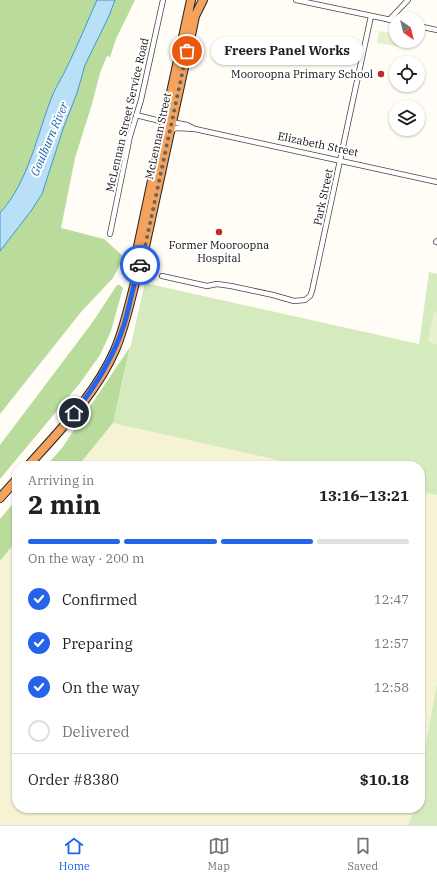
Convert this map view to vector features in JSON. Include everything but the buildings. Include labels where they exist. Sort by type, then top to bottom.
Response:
[{"type":"highway","name":"McLennan Street","points":[[135,278],[143,256],[170,134],[168,122],[191,0]]},
{"type":"highway","name":"McLennan Street","points":[[32,461],[90,394],[116,349],[131,299],[135,278],[136,256],[168,122],[195,16],[203,0]]},
{"type":"highway","points":[[0,498],[12,485]]},
{"type":"street","name":"McLennan Street Service Road","points":[[110,234],[129,143],[163,0]]},
{"type":"street","points":[[296,0],[389,20]]},
{"type":"street","points":[[397,12],[408,0]]},
{"type":"street","name":"Park Street","points":[[162,276],[208,286],[217,284],[231,286],[296,301],[305,300],[311,295],[371,16]]},
{"type":"street","points":[[425,27],[437,30]]},
{"type":"street","name":"Elizabeth Street","points":[[136,115],[187,125],[195,129]]},
{"type":"street","name":"Elizabeth Street","points":[[170,134],[173,129],[176,128],[195,129],[437,182]]},
{"type":"shaded area","points":[[113,423],[282,461],[82,461]]},
{"type":"shaded area","points":[[425,493],[437,495],[437,683],[425,748]]},
{"type":"shaded area","points":[[12,546],[12,813],[413,813],[408,825],[0,825],[0,561]]},
{"type":"green space","points":[[0,0],[97,0],[71,59],[53,94],[25,172],[18,187],[0,213]]},
{"type":"green space","points":[[115,0],[135,0],[116,39],[110,57],[107,56],[100,73],[75,158],[61,228],[104,239],[124,257],[113,278],[81,312],[0,414],[0,251],[31,211],[42,194],[63,129],[77,93],[85,65],[109,16]]},
{"type":"green space","points":[[379,31],[389,33],[389,45],[377,43]]},
{"type":"green space","points":[[429,272],[437,274],[437,495],[425,493],[425,461],[282,461],[113,423],[145,283],[419,344]]},
{"type":"green space","points":[[117,285],[120,285],[123,288],[111,331],[100,355],[80,383],[15,461],[12,461],[12,465],[0,479],[0,445],[92,323]]},
{"type":"green space","points":[[434,312],[437,313],[437,344],[428,342]]},
{"type":"green space","points":[[130,347],[113,423],[82,461],[50,461],[62,448]]},
{"type":"green space","points":[[12,505],[12,546],[0,561],[0,519]]},
{"type":"green space","points":[[437,683],[437,825],[408,825],[413,813],[425,813],[425,748]]},
{"type":"water","name":"Goulburn River","points":[[97,0],[115,0],[109,16],[85,65],[77,93],[63,129],[42,194],[31,211],[0,251],[0,213],[18,187],[25,172],[53,94],[71,59]]},
{"type":"way so far","points":[[140,265],[187,51]]},
{"type":"place","name":"Freers Panel Works","points":[[187,51]]},
{"type":"place","name":"Mooroopna Primary School","points":[[381,74]]},
{"type":"place","name":"Former Mooroopna Hospital","points":[[219,232]]},
{"type":"route","points":[[74,413],[95,387],[116,349],[131,299],[135,278],[140,265]]}]
